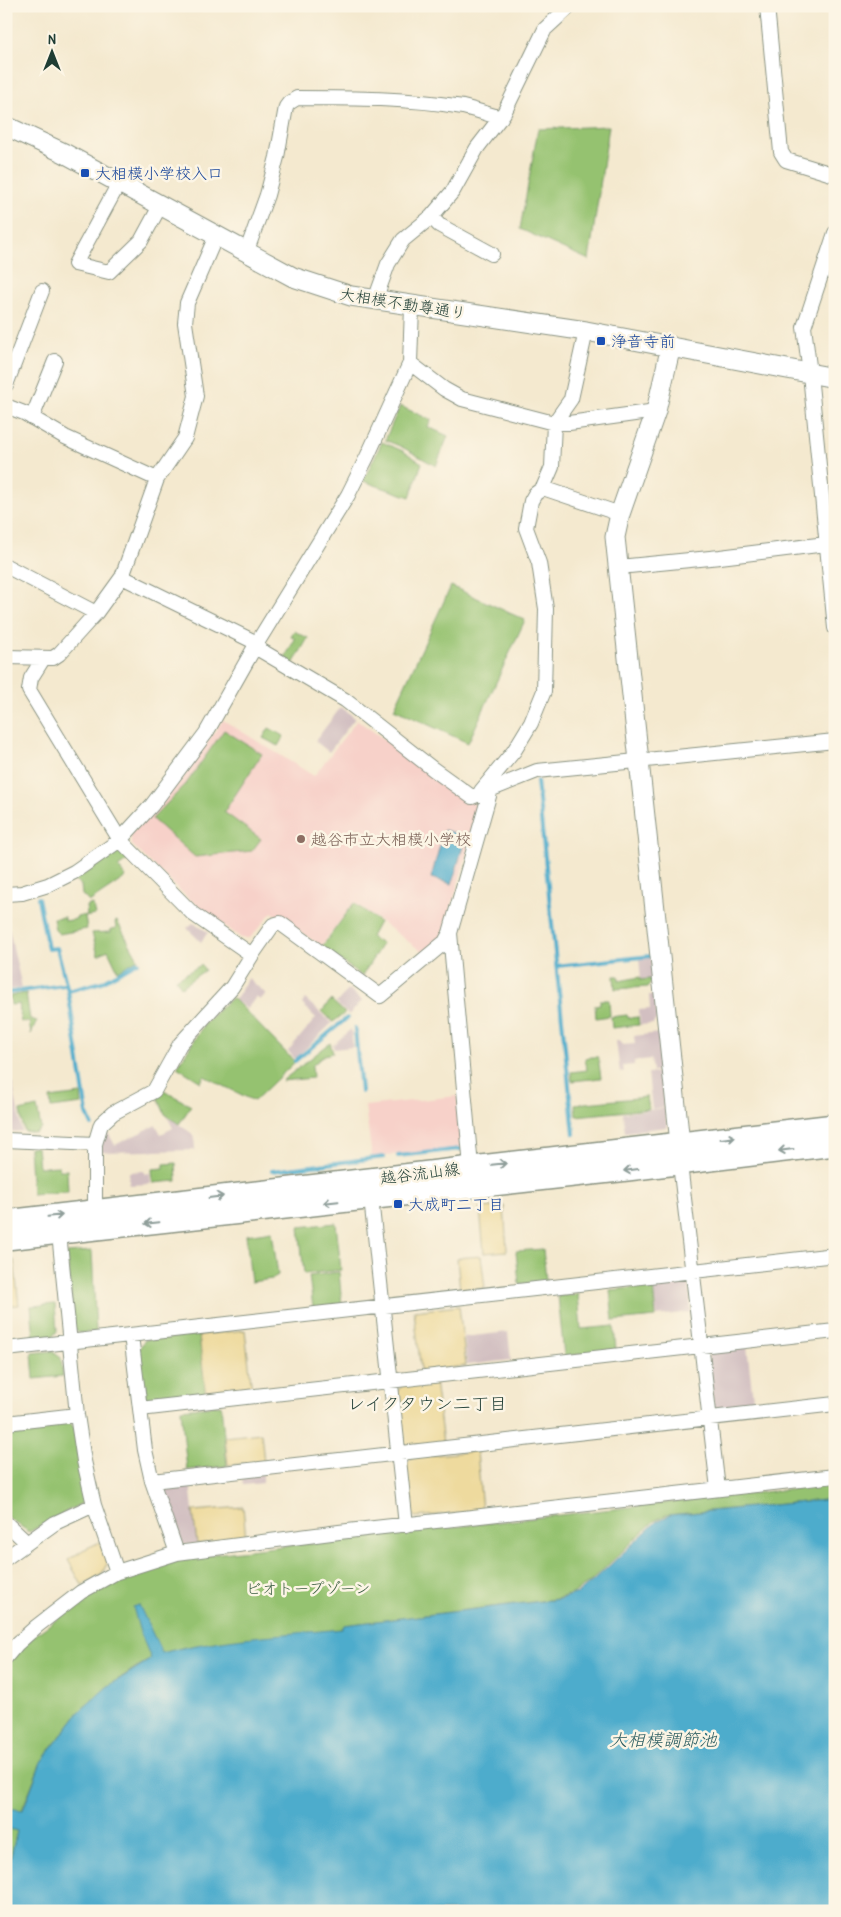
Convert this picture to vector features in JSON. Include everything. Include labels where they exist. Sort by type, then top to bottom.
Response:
[{"type":"main road","name":"越谷流山線","points":[[6,1239],[371,1198],[680,1154],[835,1125]]},
{"type":"main road","name":"越谷流山線","points":[[6,1222],[471,1167],[835,1145]]},
{"type":"street","points":[[375,300],[388,264],[403,240],[431,218],[453,190],[476,148],[501,118],[545,29],[570,6]]},
{"type":"street","points":[[767,6],[781,152],[786,160],[835,175]]},
{"type":"street","points":[[246,253],[267,195],[277,158],[286,107],[296,98],[361,98],[408,101],[464,108],[501,118]]},
{"type":"street","name":"大相模不動尊通り","points":[[6,126],[64,153],[293,277],[351,296],[412,307],[586,331],[835,378]]},
{"type":"street","points":[[119,183],[75,264],[109,272],[141,241],[160,206]]},
{"type":"street","points":[[431,218],[439,225],[492,254]]},
{"type":"street","points":[[835,233],[804,327],[835,628]]},
{"type":"street","points":[[6,657],[53,658],[59,654],[96,613],[122,577],[156,479],[185,438],[196,396],[185,323],[187,304],[216,236]]},
{"type":"street","points":[[6,386],[42,291]]},
{"type":"street","points":[[6,894],[22,893],[48,885],[74,872],[120,840],[152,805],[206,733],[256,645],[348,495],[410,363],[412,307]]},
{"type":"street","points":[[478,796],[514,751],[531,722],[544,691],[546,609],[539,563],[526,528],[531,501],[535,494],[543,488],[552,467],[554,422],[571,399],[586,331]]},
{"type":"street","points":[[671,346],[656,411],[615,531],[700,1346],[718,1489]]},
{"type":"street","points":[[32,418],[55,361]]},
{"type":"street","points":[[410,363],[444,389],[462,399],[554,422],[569,422],[656,411]]},
{"type":"street","points":[[6,406],[65,437],[156,479]]},
{"type":"street","points":[[543,488],[620,514]]},
{"type":"street","points":[[619,567],[826,544]]},
{"type":"street","points":[[6,566],[96,613]]},
{"type":"street","points":[[122,577],[256,645],[346,700],[472,797],[537,771],[835,741]]},
{"type":"street","points":[[43,658],[31,678],[30,690],[120,840],[193,914],[252,955]]},
{"type":"street","points":[[95,1212],[95,1144],[101,1124],[113,1113],[154,1091],[180,1044],[232,987],[273,925],[280,923],[380,996],[445,942],[450,933],[491,789]]},
{"type":"street","points":[[450,933],[471,1167]]},
{"type":"street","points":[[6,1140],[95,1144]]},
{"type":"street","points":[[371,1198],[406,1525]]},
{"type":"street","points":[[59,1233],[69,1342],[84,1462],[94,1505],[117,1572]]},
{"type":"street","points":[[6,1349],[835,1255]]},
{"type":"street","points":[[140,1409],[835,1331]]},
{"type":"street","points":[[131,1335],[145,1450],[152,1481],[177,1553]]},
{"type":"street","points":[[152,1481],[835,1404]]},
{"type":"street","points":[[6,1423],[77,1415]]},
{"type":"street","points":[[6,1657],[17,1644],[56,1610],[81,1592],[117,1572],[177,1553],[835,1476]]},
{"type":"street","points":[[6,1558],[55,1523],[94,1505]]},
{"type":"street","points":[[6,1523],[26,1542]]},
{"type":"shaded area","points":[[341,707],[355,718],[329,752],[315,741]]},
{"type":"shaded area","name":"越谷市立大相模小学校","points":[[223,720],[314,776],[357,720],[477,806],[479,811],[443,936],[424,953],[354,902],[321,946],[272,912],[250,938],[241,938],[187,897],[131,844],[131,834],[179,783]]},
{"type":"shaded area","points":[[6,915],[22,988],[6,990]]},
{"type":"shaded area","points":[[193,923],[208,932],[201,942],[187,928]]},
{"type":"shaded area","points":[[651,957],[654,981],[649,979],[641,980],[639,958]]},
{"type":"shaded area","points":[[248,978],[266,994],[260,1000],[256,997],[247,1009],[235,1000]]},
{"type":"shaded area","points":[[349,989],[362,1001],[349,1015],[336,1003]]},
{"type":"shaded area","points":[[649,995],[655,995],[657,1018],[653,1024],[640,1025],[639,1010],[650,1009]]},
{"type":"shaded area","points":[[305,999],[332,1023],[295,1059],[288,1051],[316,1018],[302,1004]]},
{"type":"shaded area","points":[[351,1029],[353,1047],[334,1049],[333,1045]]},
{"type":"shaded area","points":[[659,1033],[664,1070],[653,1071],[651,1059],[634,1061],[634,1065],[623,1066],[624,1072],[620,1073],[616,1041],[621,1041],[622,1045],[635,1044],[634,1036]]},
{"type":"shaded area","points":[[7,1056],[22,1131],[6,1132]]},
{"type":"shaded area","points":[[661,1072],[664,1107],[652,1109],[648,1073]]},
{"type":"shaded area","points":[[457,1096],[463,1148],[372,1157],[365,1106]]},
{"type":"shaded area","points":[[665,1108],[667,1127],[625,1132],[623,1113]]},
{"type":"shaded area","points":[[167,1116],[194,1135],[195,1150],[101,1152],[103,1132],[107,1131],[115,1145],[156,1125],[161,1134],[173,1128]]},
{"type":"shaded area","points":[[144,1171],[144,1174],[150,1173],[151,1184],[129,1185],[129,1172]]},
{"type":"shaded area","points":[[684,1281],[689,1286],[691,1312],[657,1316],[653,1284]]},
{"type":"shaded area","points":[[508,1332],[511,1360],[467,1365],[464,1337]]},
{"type":"shaded area","points":[[747,1346],[754,1408],[721,1412],[713,1407],[708,1356],[712,1350]]},
{"type":"shaded area","points":[[263,1474],[263,1483],[243,1485],[242,1476]]},
{"type":"shaded area","points":[[190,1483],[197,1544],[184,1545],[177,1541],[162,1494],[168,1484]]},
{"type":"green space","points":[[609,126],[589,260],[520,229],[538,129]]},
{"type":"green space","points":[[400,406],[431,420],[428,427],[448,436],[436,466],[385,440]]},
{"type":"green space","points":[[382,442],[403,451],[422,463],[410,497],[363,481]]},
{"type":"green space","points":[[451,586],[525,620],[468,743],[394,709]]},
{"type":"green space","points":[[294,631],[308,638],[293,664],[284,659],[295,639],[291,636]]},
{"type":"green space","points":[[269,728],[284,736],[278,746],[263,738]]},
{"type":"green space","points":[[224,730],[262,754],[224,812],[261,839],[252,851],[195,857],[152,819],[186,784]]},
{"type":"green space","points":[[118,850],[128,860],[118,867],[126,877],[89,902],[82,895],[81,885],[72,878]]},
{"type":"green space","points":[[354,903],[379,922],[371,937],[382,944],[362,976],[322,947]]},
{"type":"green space","points":[[93,904],[95,915],[85,917],[87,929],[59,934],[55,930],[53,918],[64,917],[65,921],[76,919],[76,917],[87,915],[86,906]]},
{"type":"green space","points":[[117,921],[138,959],[118,971],[108,950],[98,955],[92,933],[111,932],[111,929],[116,928],[115,922]]},
{"type":"green space","points":[[201,965],[205,970],[181,987],[176,979]]},
{"type":"green space","points":[[614,976],[619,976],[619,981],[640,977],[640,980],[649,979],[652,981],[648,987],[615,989]]},
{"type":"green space","points":[[26,993],[30,1019],[37,1021],[31,1034],[29,1022],[21,1022],[19,1004],[11,1005],[10,996]]},
{"type":"green space","points":[[231,998],[295,1062],[254,1101],[204,1076],[201,1082],[177,1067],[205,1023]]},
{"type":"green space","points":[[331,1000],[345,1013],[333,1022],[322,1011]]},
{"type":"green space","points":[[600,1000],[609,1000],[610,1016],[596,1018],[595,1005],[600,1004]]},
{"type":"green space","points":[[627,1015],[628,1018],[638,1017],[639,1025],[612,1028],[611,1017]]},
{"type":"green space","points":[[330,1043],[333,1053],[324,1055],[312,1066],[313,1078],[282,1081]]},
{"type":"green space","points":[[598,1057],[601,1078],[572,1081],[571,1072],[587,1070],[585,1058]]},
{"type":"green space","points":[[164,1090],[191,1106],[179,1124],[165,1114],[158,1098]]},
{"type":"green space","points":[[81,1094],[82,1104],[51,1108],[50,1098]]},
{"type":"green space","points":[[647,1097],[649,1109],[576,1116],[575,1104]]},
{"type":"green space","points":[[37,1107],[41,1128],[35,1133],[24,1131],[20,1111]]},
{"type":"green space","points":[[29,1147],[37,1147],[39,1167],[59,1166],[59,1170],[67,1170],[68,1192],[32,1194]]},
{"type":"green space","points":[[176,1163],[177,1181],[153,1183],[152,1169],[164,1168],[164,1164]]},
{"type":"green space","points":[[336,1223],[341,1270],[304,1274],[299,1227]]},
{"type":"green space","points":[[272,1231],[278,1275],[272,1279],[251,1282],[246,1235]]},
{"type":"green space","points":[[543,1249],[546,1281],[519,1284],[516,1251]]},
{"type":"green space","points":[[92,1251],[96,1332],[79,1333],[74,1329],[67,1253]]},
{"type":"green space","points":[[339,1272],[342,1305],[313,1308],[309,1276]]},
{"type":"green space","points":[[653,1286],[656,1317],[613,1321],[610,1290]]},
{"type":"green space","points":[[578,1294],[581,1329],[614,1326],[616,1350],[564,1356],[558,1296]]},
{"type":"green space","points":[[55,1304],[57,1331],[53,1336],[34,1338],[31,1306]]},
{"type":"green space","points":[[199,1335],[206,1396],[150,1402],[143,1395],[138,1350],[145,1340]]},
{"type":"green space","points":[[52,1351],[61,1358],[63,1376],[34,1379],[32,1353]]},
{"type":"green space","points":[[221,1405],[227,1466],[187,1470],[181,1409]]},
{"type":"green space","points":[[69,1422],[73,1426],[87,1495],[86,1501],[29,1532],[6,1516],[6,1430]]},
{"type":"green space","name":"ビオトープゾーン","points":[[835,1484],[835,1499],[666,1515],[654,1521],[590,1582],[574,1593],[556,1599],[344,1625],[342,1629],[185,1647],[162,1653],[107,1687],[80,1711],[41,1762],[14,1830],[17,1831],[6,1877],[6,1665],[35,1635],[93,1593],[127,1575],[183,1558]]},
{"type":"sand","points":[[504,1206],[507,1251],[484,1253],[480,1208]]},
{"type":"sand","points":[[481,1256],[485,1288],[460,1291],[457,1258]]},
{"type":"sand","points":[[14,1260],[19,1305],[6,1306],[6,1261]]},
{"type":"sand","points":[[459,1306],[466,1366],[421,1371],[414,1311]]},
{"type":"sand","points":[[245,1330],[252,1391],[206,1396],[199,1335]]},
{"type":"sand","points":[[435,1381],[443,1443],[409,1447],[401,1442],[396,1393],[403,1384]]},
{"type":"sand","points":[[261,1433],[264,1462],[228,1465],[225,1437]]},
{"type":"sand","points":[[477,1451],[482,1511],[415,1517],[409,1511],[405,1465],[412,1457]]},
{"type":"sand","points":[[243,1507],[246,1538],[197,1544],[193,1511]]},
{"type":"sand","points":[[100,1542],[108,1562],[101,1575],[82,1585],[68,1560]]},
{"type":"water","points":[[444,830],[466,836],[452,884],[431,878]]},
{"type":"water","name":"大相模調節池","points":[[835,1499],[835,1911],[6,1911],[6,1877],[17,1831],[6,1828],[6,1808],[23,1810],[41,1762],[80,1711],[107,1687],[151,1659],[139,1629],[133,1607],[139,1605],[162,1653],[206,1643],[342,1629],[344,1625],[560,1599],[578,1593],[657,1521],[670,1515]]},
{"type":"waterway","points":[[537,781],[574,1134]]},
{"type":"waterway","points":[[38,898],[48,949],[57,948],[68,991],[87,1114],[92,1125]]},
{"type":"waterway","points":[[556,966],[651,956]]},
{"type":"waterway","points":[[68,991],[102,982],[138,962]]},
{"type":"waterway","points":[[6,993],[64,985]]},
{"type":"waterway","points":[[295,1061],[347,1018]]},
{"type":"waterway","points":[[355,1028],[361,1092]]},
{"type":"waterway","points":[[398,1156],[461,1149]]},
{"type":"waterway","points":[[272,1171],[384,1157]]},
{"type":"place","name":"大相模小学校入口","points":[[85,173]]},
{"type":"place","name":"浄音寺前","points":[[601,341]]},
{"type":"place","name":"越谷市立大相模小学校","points":[[301,839]]},
{"type":"place","name":"大成町二丁目","points":[[398,1204]]},
{"type":"district","name":"レイクタウン二丁目","points":[[427,1404]]}]
